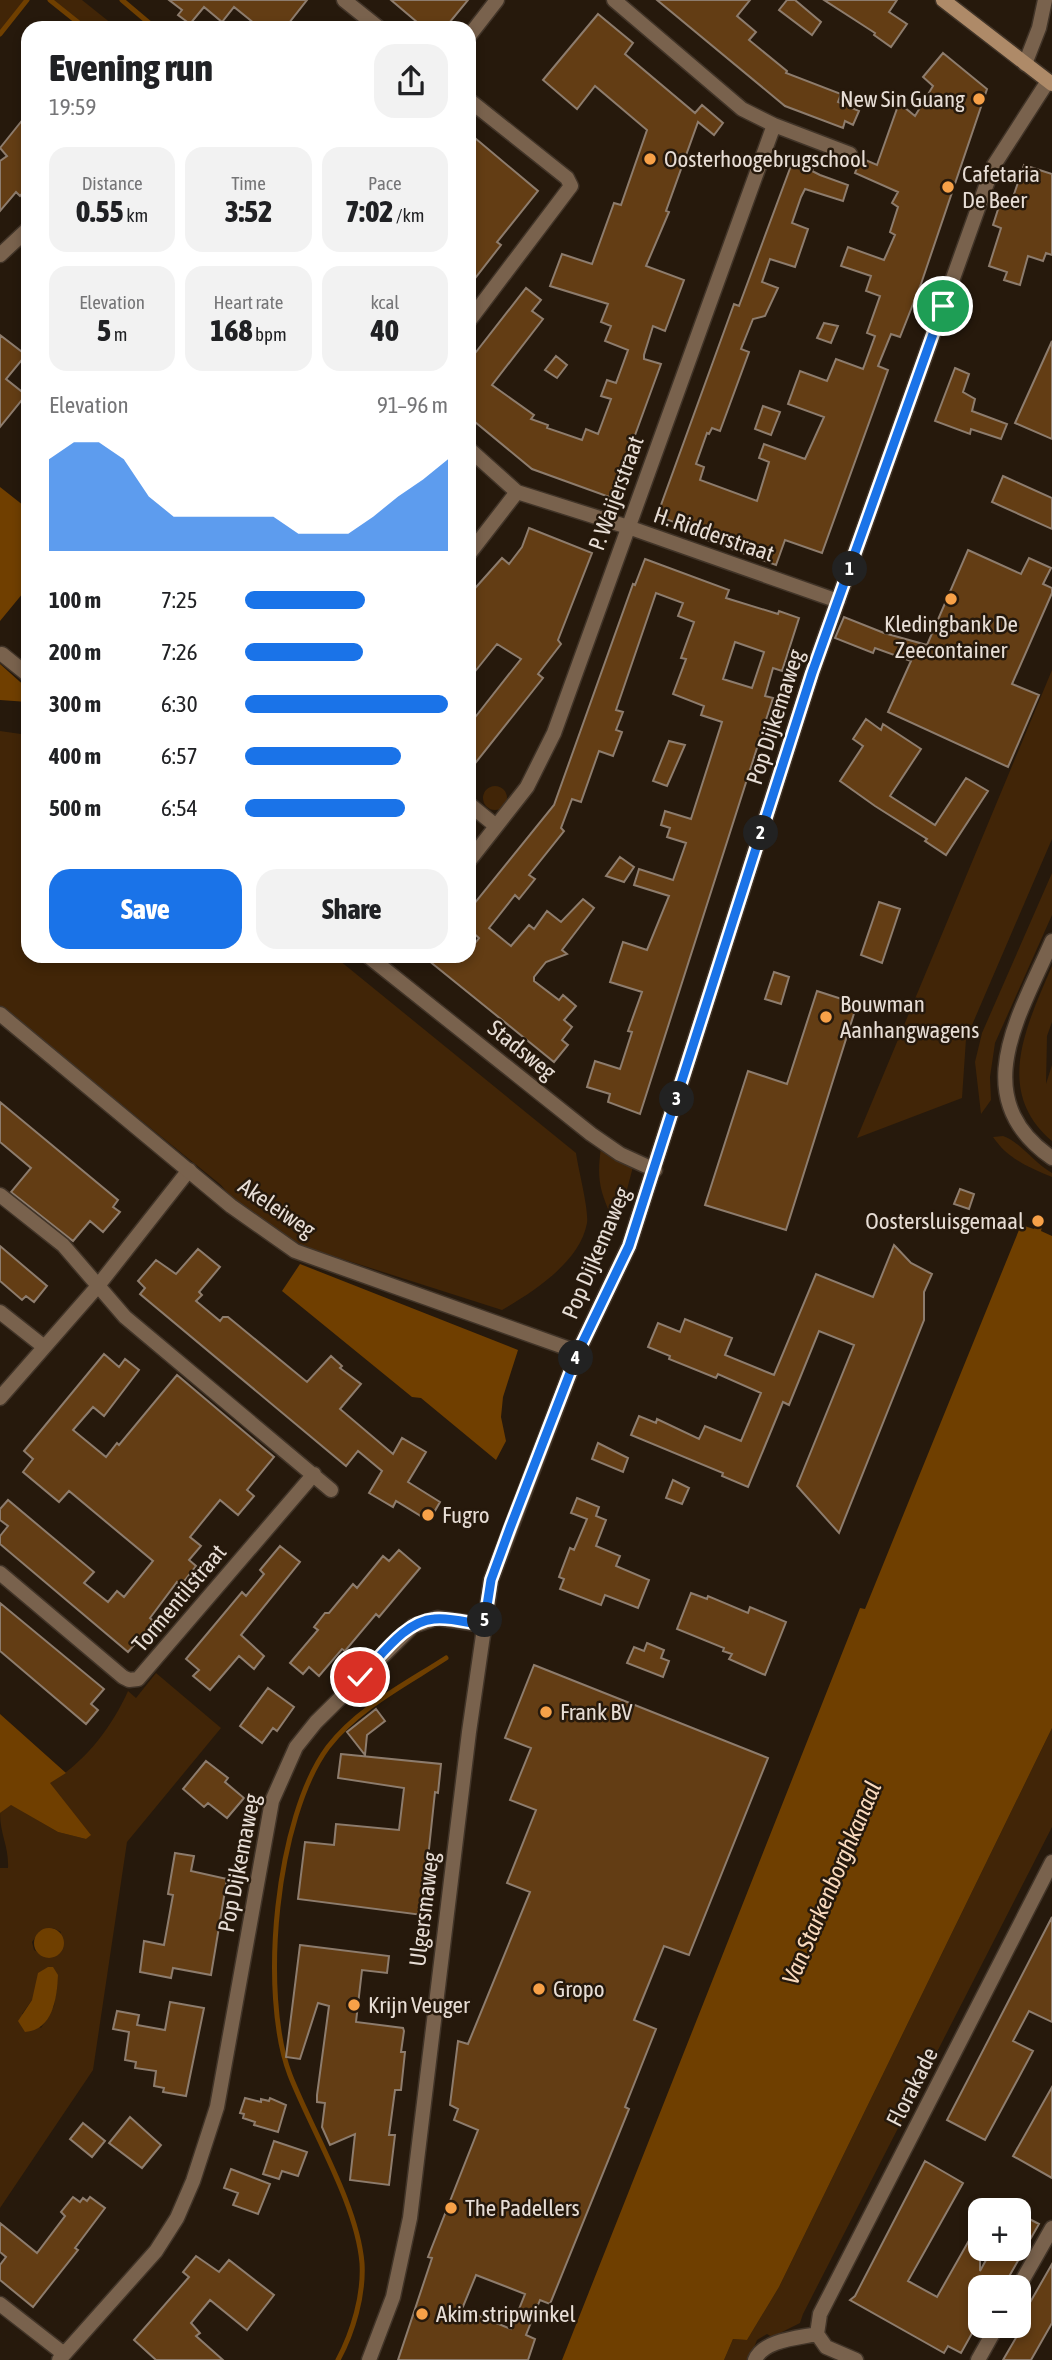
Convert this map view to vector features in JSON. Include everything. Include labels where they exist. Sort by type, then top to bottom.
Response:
[{"type":"main road","points":[[943,0],[1050,82]]},
{"type":"street","points":[[344,0],[370,21]]},
{"type":"street","points":[[476,27],[497,0]]},
{"type":"street","points":[[614,0],[742,109],[774,125],[850,154]]},
{"type":"street","points":[[1025,64],[1039,27],[1045,0]]},
{"type":"street","name":"Pop Dijkemaweg","points":[[62,2357],[156,2251],[177,2218],[193,2181],[217,2107],[272,1801],[296,1747],[316,1722],[413,1626],[437,1618],[484,1625],[491,1580],[578,1352],[629,1246],[812,673],[995,165],[1050,82]]},
{"type":"street","points":[[476,106],[566,178],[571,186],[476,312]]},
{"type":"street","name":"P. Waijerstraat","points":[[476,852],[527,787],[554,733],[774,125]]},
{"type":"street","points":[[0,255],[21,236]]},
{"type":"street","name":"H. Ridderstraat","points":[[476,455],[517,492],[628,527],[838,601]]},
{"type":"street","points":[[476,545],[517,492]]},
{"type":"street","points":[[2,654],[21,669]]},
{"type":"street","points":[[476,809],[496,826]]},
{"type":"street","points":[[1052,941],[1007,1048],[1004,1080],[1009,1104],[1019,1126],[1034,1144],[1052,1158]]},
{"type":"street","name":"Stadsweg","points":[[377,963],[591,1134],[620,1154],[655,1170]]},
{"type":"street","points":[[384,968],[389,963]]},
{"type":"street","name":"Akeleiweg","points":[[0,1014],[254,1224],[295,1251],[578,1352]]},
{"type":"street","points":[[0,1398],[97,1287],[189,1170]]},
{"type":"street","points":[[0,1195],[63,1245],[125,1317],[331,1490]]},
{"type":"street","points":[[0,1312],[43,1346]]},
{"type":"street","name":"Tormentilstraat","points":[[0,1573],[123,1677],[138,1679],[314,1474]]},
{"type":"street","name":"Ulgersmaweg","points":[[369,2360],[393,2297],[410,2218],[484,1625]]},
{"type":"street","name":"Florakade","points":[[817,2333],[820,2314],[1052,1862]]},
{"type":"street","points":[[1025,2275],[1052,2228]]},
{"type":"street","points":[[0,2304],[62,2357]]},
{"type":"street","points":[[755,2360],[757,2355],[777,2343],[817,2333],[826,2347],[856,2360]]},
{"type":"street","points":[[978,2360],[990,2338]]},
{"type":"shaded area","points":[[0,0],[27,0],[0,34]]},
{"type":"shaded area","points":[[50,0],[82,0],[108,21],[76,21]]},
{"type":"shaded area","points":[[0,487],[21,504],[21,596],[0,621]]},
{"type":"shaded area","points":[[0,664],[21,683],[21,702],[0,700]]},
{"type":"shaded area","points":[[1052,670],[1052,839],[966,1039],[962,1098],[857,1138]]},
{"type":"shaded area","points":[[0,731],[21,734],[21,963],[343,963],[576,1153],[587,1217],[583,1237],[575,1251],[554,1274],[502,1310],[308,1248],[273,1229],[234,1201],[221,1185],[0,1006]]},
{"type":"shaded area","points":[[495,786],[504,789],[507,798],[504,807],[495,810],[486,807],[483,798],[486,789]]},
{"type":"shaded area","points":[[1052,873],[1052,915],[995,1043],[990,1077],[991,1100],[981,1114],[975,1062],[982,1033]]},
{"type":"shaded area","points":[[1052,966],[1052,1022],[1047,1036],[1046,1084],[1052,1065],[1052,1141],[1034,1122],[1024,1101],[1019,1079],[1025,1034]]},
{"type":"shaded area","points":[[1003,1136],[1052,1173],[1052,1177],[1012,1157],[993,1137]]},
{"type":"shaded area","points":[[601,1147],[634,1163],[620,1216],[611,1216],[602,1190],[599,1175]]},
{"type":"shaded area","points":[[300,1264],[518,1350],[503,1397],[501,1417],[506,1441],[496,1460],[421,1398],[412,1397],[282,1291]]},
{"type":"shaded area","points":[[156,1673],[221,1728],[127,1842],[93,2070],[0,2208],[0,1868],[8,1868],[0,1813],[10,1804],[58,1832],[86,1839],[90,1834],[49,1783],[74,1766],[96,1743],[114,1718],[128,1691],[136,1698]],"holes":[[[53,1928],[61,1932],[49,1958],[34,1950],[32,1942],[40,1931]],[[58,1975],[54,2006],[41,2028],[22,2014],[32,2000]]]},
{"type":"shaded area","points":[[0,1714],[66,1773],[50,1783],[91,1835],[86,1839],[58,1832],[11,1805],[0,1813]]},
{"type":"shaded area","points":[[1052,1728],[1052,1827],[800,2323],[772,2337],[767,2334],[757,2340],[749,2360],[724,2360],[733,2339],[747,2340],[779,2287]]},
{"type":"water","name":"Van Starkenborghkanaal","points":[[1021,1225],[1034,1229],[1036,1225],[1042,1227],[1041,1231],[1052,1236],[1052,1728],[779,2287],[747,2340],[733,2339],[724,2360],[562,2360],[860,1608],[865,1609]]},
{"type":"water","points":[[49,1928],[60,1932],[64,1943],[60,1954],[49,1958],[38,1954],[34,1943],[38,1932]]},
{"type":"water","points":[[53,1967],[58,1975],[55,2003],[42,2025],[25,2032],[18,2021],[32,2000],[38,1973]]},
{"type":"building","points":[[169,0],[307,0],[290,21],[251,21],[234,7],[221,21],[204,7],[192,21],[186,21],[178,15],[182,10]]},
{"type":"building","points":[[391,0],[468,0],[451,21],[416,21]]},
{"type":"building","points":[[657,0],[750,0],[737,16],[756,32],[749,40],[787,71],[786,73],[841,94],[838,102],[859,111],[853,125],[845,121],[843,128],[785,106]]},
{"type":"building","points":[[787,0],[795,0],[821,22],[812,35],[779,10]]},
{"type":"building","points":[[824,0],[897,0],[889,12],[907,24],[891,47],[874,35],[875,33]]},
{"type":"building","points":[[598,14],[633,43],[625,54],[695,113],[702,105],[723,123],[714,135],[698,122],[666,211],[669,212],[646,266],[684,280],[665,331],[653,326],[644,359],[661,364],[612,498],[532,469],[476,423],[476,352],[526,288],[541,300],[532,311],[543,319],[492,385],[534,415],[531,419],[548,425],[547,428],[582,440],[586,429],[598,434],[611,399],[601,396],[607,380],[616,383],[628,350],[605,341],[611,326],[601,322],[608,304],[550,286],[562,254],[592,264],[614,203],[621,205],[647,130],[595,86],[577,109],[543,80]]},
{"type":"building","points":[[943,53],[987,89],[921,284],[900,337],[891,334],[878,366],[888,370],[822,553],[785,540],[776,565],[703,539],[705,533],[657,516],[734,304],[739,306],[795,155],[815,163],[812,171],[848,185],[843,201],[805,189],[792,223],[808,229],[795,267],[770,259],[762,282],[778,288],[765,316],[753,319],[741,349],[749,352],[720,431],[712,428],[709,434],[707,433],[696,464],[704,467],[700,480],[757,501],[769,462],[759,458],[764,444],[805,459],[824,417],[788,404],[800,371],[827,381],[836,359],[863,369],[875,336],[867,333],[880,296],[866,291],[871,276],[841,266],[848,247],[884,260],[895,235],[890,232],[898,207],[892,203],[898,192],[855,173],[861,158],[877,165],[899,103],[915,116],[933,86],[923,77]]},
{"type":"building","points":[[21,122],[21,195],[16,192],[0,211],[0,161],[7,156],[0,148]]},
{"type":"building","points":[[476,139],[538,191],[497,242],[501,245],[476,277]]},
{"type":"building","points":[[1024,165],[1052,174],[1052,255],[1046,253],[1043,261],[1028,256],[1020,285],[1004,280],[1007,272],[989,266],[1001,228],[993,225],[1002,197],[1012,200]]},
{"type":"building","points":[[824,323],[838,326],[831,343],[817,338]]},
{"type":"building","points":[[0,335],[21,351],[21,361],[6,379],[21,391],[21,401],[0,427]]},
{"type":"building","points":[[1052,341],[1052,439],[1015,423]]},
{"type":"building","points":[[556,356],[567,365],[557,378],[545,370]]},
{"type":"building","points":[[955,368],[969,374],[963,392],[975,399],[972,411],[1007,424],[1001,439],[971,429],[970,434],[935,421]]},
{"type":"building","points":[[763,406],[780,412],[771,435],[755,429]]},
{"type":"building","points":[[1003,476],[1052,498],[1052,529],[992,502]]},
{"type":"building","points":[[529,528],[592,553],[558,640],[561,644],[538,674],[543,678],[476,762],[476,716],[521,659],[497,644],[476,670],[476,587],[502,558],[509,564],[522,547]]},
{"type":"building","points":[[968,550],[1021,574],[1029,558],[1051,568],[1043,584],[1052,588],[1052,593],[1012,684],[1039,695],[1008,767],[888,712],[911,661],[875,648],[873,653],[835,638],[844,617],[884,633],[927,645]]},
{"type":"building","points":[[645,559],[729,590],[726,598],[799,618],[782,671],[773,668],[765,696],[773,698],[640,1114],[608,1102],[610,1094],[587,1087],[595,1061],[620,1069],[632,1032],[628,1031],[642,992],[610,982],[623,942],[647,950],[669,896],[634,885],[639,869],[673,880],[686,843],[667,837],[670,828],[661,825],[665,811],[691,819],[722,722],[701,715],[704,706],[673,694],[686,659],[681,658],[694,622],[678,616],[683,603],[656,593],[616,710],[623,712],[616,730],[622,732],[613,756],[599,751],[581,802],[572,799],[561,828],[564,831],[529,875],[535,879],[519,899],[515,895],[489,928],[511,946],[529,925],[534,929],[547,911],[561,922],[583,899],[594,908],[562,950],[567,954],[546,962],[534,977],[534,981],[559,1000],[563,995],[576,1006],[564,1020],[572,1027],[562,1040],[568,1045],[554,1062],[432,963],[476,963],[476,942],[479,938],[476,935],[476,901],[554,805],[633,584],[635,585]],"holes":[[[735,642],[764,652],[752,688],[723,679]]]},
{"type":"building","points":[[866,719],[881,730],[883,724],[921,749],[890,796],[935,825],[966,778],[988,791],[946,855],[925,841],[927,839],[840,781],[863,746],[853,739]]},
{"type":"building","points":[[669,741],[685,745],[667,786],[653,781]]},
{"type":"building","points":[[620,857],[634,867],[624,882],[606,876]]},
{"type":"building","points":[[879,902],[900,909],[882,963],[861,955]]},
{"type":"building","points":[[774,972],[789,977],[781,1004],[765,999]]},
{"type":"building","points":[[817,991],[857,1004],[786,1230],[705,1205],[748,1071],[787,1084]]},
{"type":"building","points":[[0,1102],[118,1200],[113,1207],[120,1212],[103,1232],[90,1221],[73,1241],[11,1192],[31,1168],[0,1142]]},
{"type":"building","points":[[960,1189],[974,1194],[969,1209],[954,1204]]},
{"type":"building","points":[[894,1245],[911,1263],[932,1274],[924,1292],[924,1320],[839,1533],[797,1486],[854,1345],[819,1331],[789,1405],[783,1402],[748,1487],[722,1476],[723,1473],[631,1435],[639,1416],[656,1423],[657,1419],[699,1439],[705,1426],[741,1441],[761,1393],[718,1374],[716,1378],[669,1359],[670,1356],[648,1347],[658,1323],[680,1332],[685,1319],[732,1338],[725,1355],[774,1375],[816,1274],[873,1297]]},
{"type":"building","points":[[0,1246],[47,1286],[34,1302],[26,1296],[22,1300],[0,1281]]},
{"type":"building","points":[[198,1249],[220,1267],[199,1292],[202,1295],[196,1301],[220,1321],[223,1317],[228,1317],[307,1382],[331,1356],[342,1366],[340,1368],[361,1384],[340,1409],[393,1454],[402,1438],[426,1452],[408,1482],[440,1502],[429,1521],[396,1501],[393,1507],[369,1493],[382,1471],[358,1451],[346,1466],[140,1294],[145,1288],[138,1281],[156,1260],[176,1274]]},
{"type":"building","points":[[104,1354],[119,1367],[125,1359],[139,1370],[104,1416],[93,1407],[73,1430],[106,1457],[177,1375],[274,1457],[247,1490],[254,1496],[238,1515],[220,1500],[190,1537],[201,1546],[189,1560],[196,1566],[181,1585],[177,1582],[150,1618],[161,1628],[148,1643],[141,1637],[128,1652],[0,1544],[0,1536],[8,1526],[0,1520],[0,1509],[8,1500],[94,1572],[84,1583],[108,1602],[117,1591],[124,1597],[153,1561],[69,1491],[59,1502],[23,1472],[33,1459],[24,1451]]},
{"type":"building","points":[[598,1443],[628,1458],[623,1472],[592,1459]]},
{"type":"building","points":[[673,1480],[689,1488],[682,1504],[666,1498]]},
{"type":"building","points":[[577,1498],[599,1507],[596,1516],[606,1520],[596,1546],[620,1556],[616,1566],[649,1580],[638,1608],[605,1595],[601,1605],[560,1589],[564,1579],[559,1577],[570,1548],[574,1550],[587,1519],[571,1513]]},
{"type":"building","points":[[280,1546],[300,1562],[241,1635],[264,1656],[254,1669],[239,1656],[210,1690],[193,1676],[199,1670],[186,1659],[242,1592],[246,1596],[264,1574],[260,1570]]},
{"type":"building","points":[[399,1550],[420,1568],[379,1617],[376,1614],[345,1651],[342,1649],[319,1676],[309,1667],[303,1674],[290,1663],[318,1630],[314,1627],[325,1613],[329,1613],[353,1584],[357,1588],[383,1556],[389,1561]]},
{"type":"building","points":[[691,1593],[707,1599],[708,1596],[748,1613],[750,1607],[786,1622],[765,1675],[729,1659],[732,1654],[723,1651],[724,1648],[677,1629]]},
{"type":"building","points":[[0,1603],[104,1689],[91,1704],[98,1710],[86,1724],[0,1651]]},
{"type":"building","points":[[647,1643],[664,1650],[661,1658],[669,1661],[663,1677],[627,1663],[634,1647],[644,1651]]},
{"type":"building","points":[[534,1665],[768,1758],[689,1955],[664,1946],[634,2020],[656,2029],[625,2107],[629,2109],[550,2304],[540,2300],[526,2335],[535,2339],[528,2360],[398,2360],[432,2258],[428,2257],[478,2130],[454,2120],[458,2109],[450,2105],[458,2041],[468,2044],[530,1892],[507,1883],[536,1810],[510,1800],[531,1748],[505,1738]],"holes":[[[476,2275],[525,2294],[511,2329],[462,2309]]]},
{"type":"building","points":[[268,1688],[294,1707],[277,1731],[273,1728],[262,1743],[240,1726]]},
{"type":"building","points":[[376,1709],[385,1721],[367,1735],[365,1755],[347,1732]]},
{"type":"building","points":[[341,1754],[441,1764],[438,1793],[435,1792],[422,1915],[298,1899],[305,1842],[334,1845],[336,1824],[399,1830],[404,1788],[338,1778]]},
{"type":"building","points":[[206,1761],[228,1778],[225,1782],[244,1798],[227,1818],[208,1803],[204,1807],[183,1789]]},
{"type":"building","points":[[175,1853],[194,1856],[191,1871],[227,1879],[211,1975],[173,1968],[171,1978],[140,1972],[144,1941],[164,1945],[173,1895],[168,1894]]},
{"type":"building","points":[[1052,1917],[1052,2022],[1029,2011],[1013,2041],[1033,2051],[985,2140],[947,2120]]},
{"type":"building","points":[[300,1945],[389,1956],[387,1973],[362,1970],[356,2022],[403,2028],[404,2031],[401,2090],[395,2090],[389,2135],[395,2135],[389,2185],[350,2180],[355,2134],[330,2145],[322,2127],[325,2103],[317,2102],[317,2095],[329,2006],[318,2003],[300,2059],[286,2057]]},
{"type":"building","points":[[170,2002],[204,2008],[186,2096],[163,2092],[164,2088],[154,2086],[156,2071],[135,2068],[136,2062],[125,2060],[129,2032],[113,2029],[117,2011],[139,2015],[137,2025],[165,2030]]},
{"type":"building","points":[[1052,2087],[1052,2178],[1013,2156]]},
{"type":"building","points":[[245,2098],[261,2102],[261,2099],[269,2101],[270,2098],[286,2105],[278,2132],[254,2125],[255,2122],[243,2118],[244,2114],[240,2113]]},
{"type":"building","points":[[130,2117],[161,2145],[142,2168],[109,2143]]},
{"type":"building","points":[[83,2123],[105,2141],[92,2157],[70,2139]]},
{"type":"building","points":[[274,2141],[307,2152],[298,2176],[282,2171],[279,2179],[263,2174]]},
{"type":"building","points":[[925,2161],[963,2183],[908,2281],[937,2297],[968,2242],[968,2261],[980,2261],[980,2271],[985,2261],[1018,2261],[1010,2275],[968,2275],[969,2338],[961,2353],[948,2346],[944,2353],[850,2300],[855,2296]]},
{"type":"building","points":[[231,2169],[270,2184],[258,2214],[233,2205],[238,2193],[224,2188]]},
{"type":"building","points":[[73,2197],[80,2202],[83,2198],[87,2201],[90,2197],[105,2208],[75,2248],[78,2250],[33,2307],[0,2280],[0,2265],[6,2257],[0,2252],[0,2223],[37,2253],[65,2216],[61,2212]]},
{"type":"building","points":[[1031,2220],[1039,2224],[1031,2238]]},
{"type":"building","points":[[196,2256],[219,2272],[229,2260],[274,2295],[247,2330],[210,2300],[191,2323],[200,2333],[196,2336],[223,2360],[156,2360],[134,2340],[189,2277],[183,2272]]},
{"type":"building","points":[[1052,2264],[1052,2323],[1031,2360],[1003,2360],[1016,2338],[1031,2338],[1031,2301]]},
{"type":"waterway","points":[[0,34],[27,0]]},
{"type":"waterway","points":[[50,0],[76,21]]},
{"type":"waterway","points":[[122,0],[147,21]]},
{"type":"waterway","points":[[338,2360],[356,2313],[362,2263],[352,2217],[343,2192],[299,2097],[281,2041],[275,1954],[285,1860],[296,1816],[310,1778],[328,1747],[353,1720],[446,1658]]},
{"type":"place","name":"New Sin Guang","points":[[979,99]]},
{"type":"place","name":"Oosterhoogebrugschool","points":[[650,159]]},
{"type":"place","name":"Cafetaria De Beer","points":[[948,187]]},
{"type":"place","name":"Kledingbank De Zeecontainer","points":[[951,599]]},
{"type":"place","name":"Bouwman Aanhangwagens","points":[[826,1017]]},
{"type":"place","name":"Oostersluisgemaal","points":[[1038,1221]]},
{"type":"place","name":"Fugro","points":[[428,1515]]},
{"type":"place","name":"Frank BV","points":[[546,1712]]},
{"type":"place","name":"Gropo","points":[[539,1989]]},
{"type":"place","name":"Krijn Veuger","points":[[354,2005]]},
{"type":"place","name":"The Padellers","points":[[451,2208]]},
{"type":"place","name":"Akim stripwinkel","points":[[422,2314]]},
{"type":"route","points":[[360,1677],[405,1632],[422,1621],[437,1618],[484,1625],[491,1580],[510,1528],[578,1352],[629,1246],[812,673],[943,306]]}]
